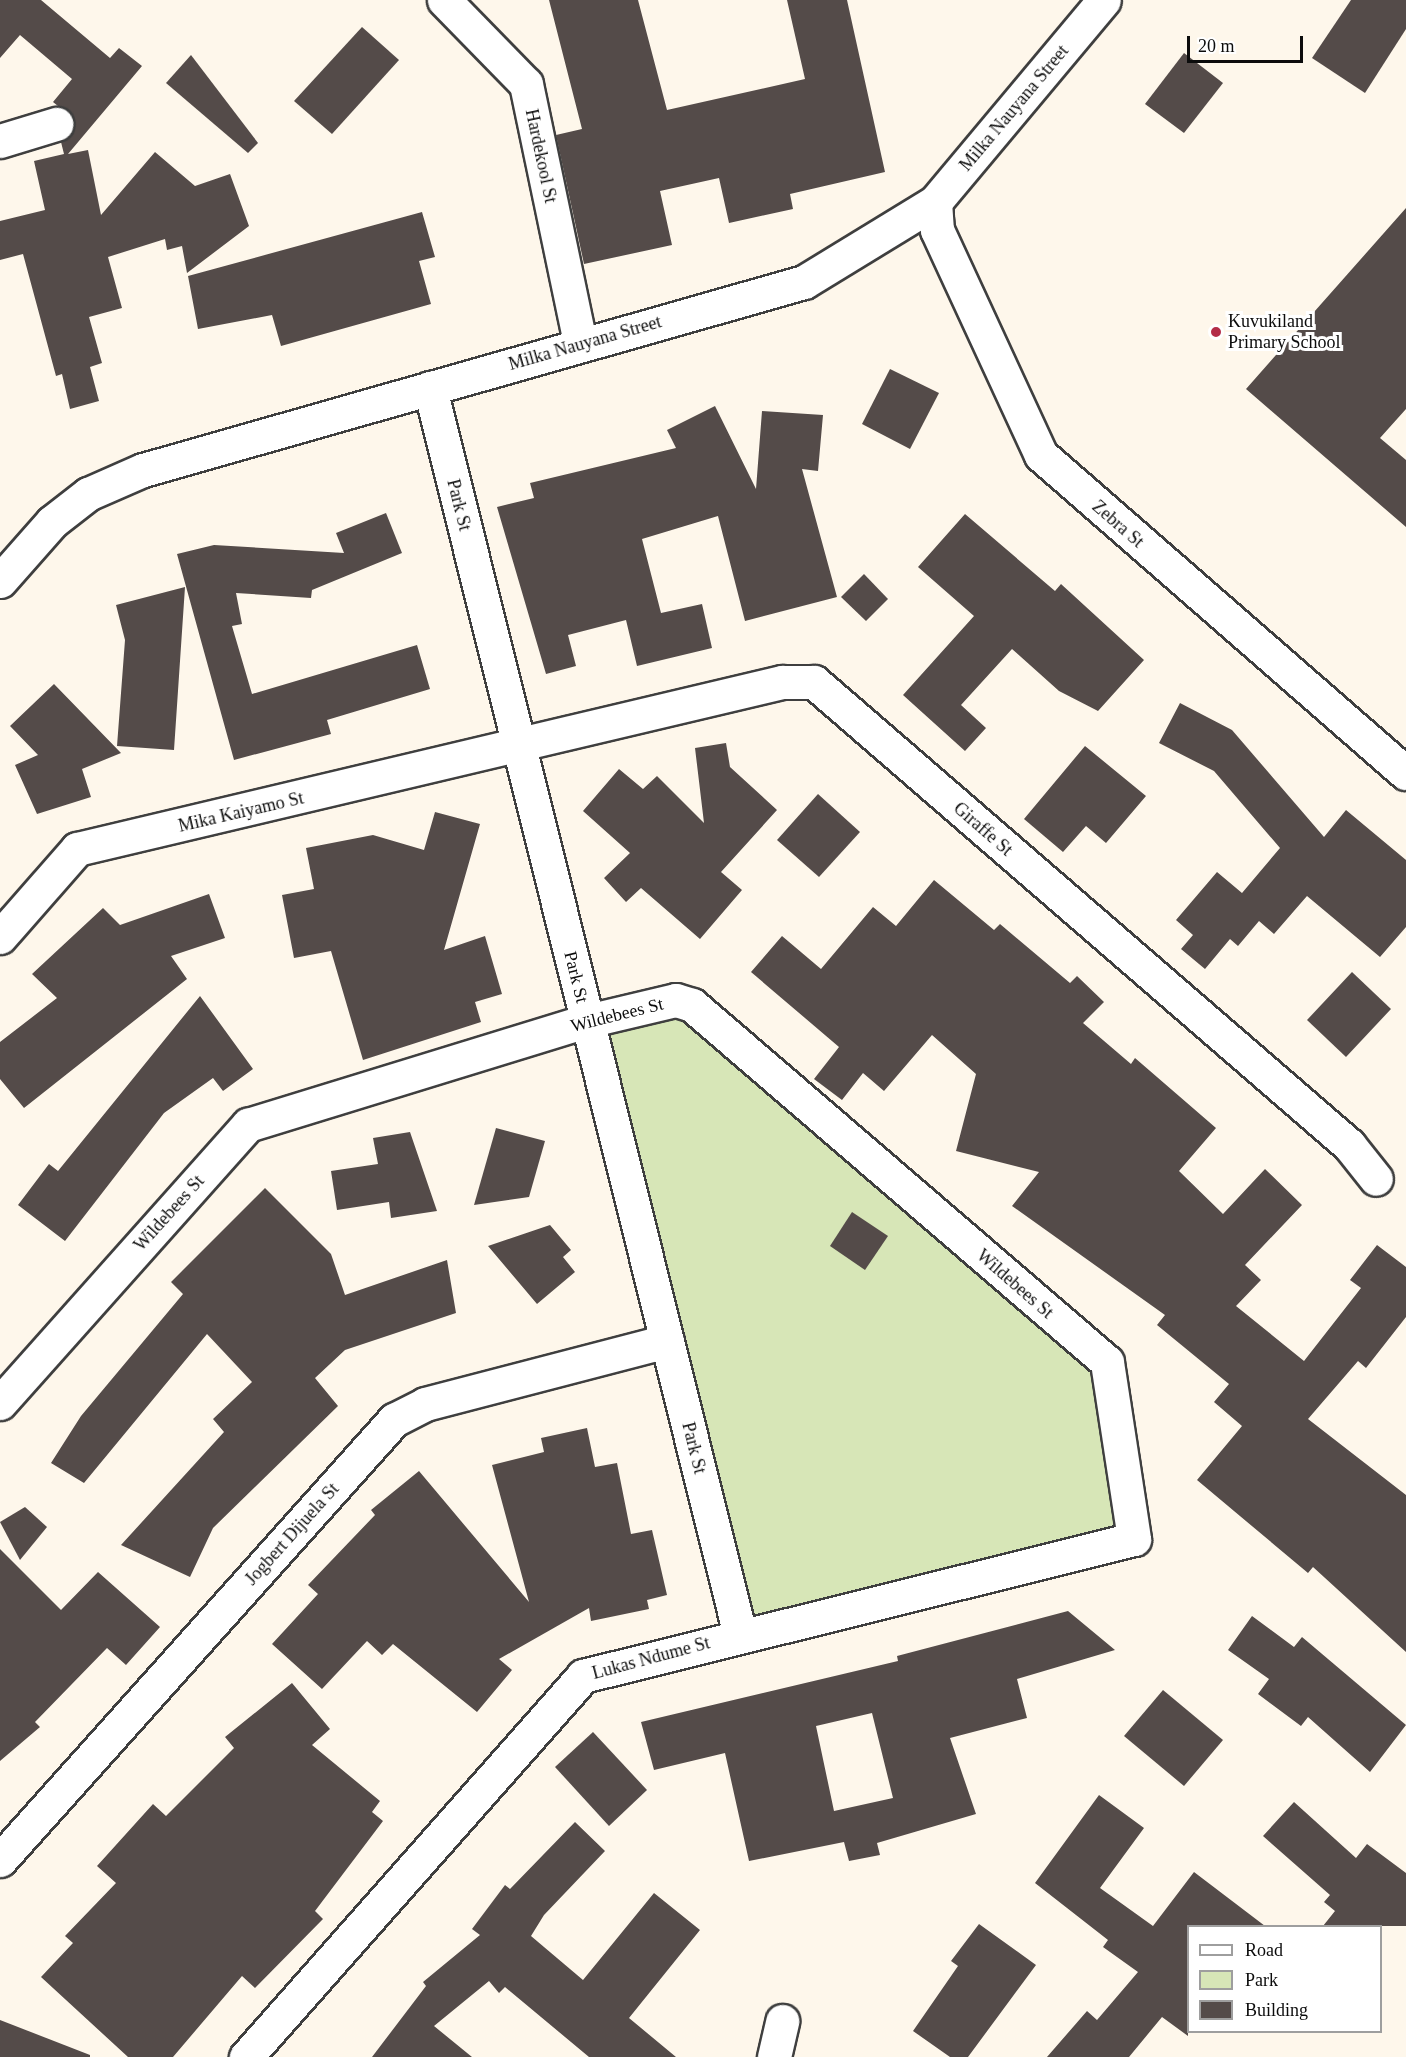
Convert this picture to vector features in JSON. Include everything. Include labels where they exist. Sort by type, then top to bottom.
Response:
[{"type":"street","name":"Hardekool St","points":[[444,0],[526,84],[580,343]]},
{"type":"street","name":"Milka Nauyana Street","points":[[0,581],[52,522],[88,494],[143,470],[580,343],[804,282],[935,202],[1104,0]]},
{"type":"street","points":[[0,141],[56,124]]},
{"type":"street","name":"Zebra St","points":[[935,202],[937,230],[1041,455],[1406,773]]},
{"type":"street","name":"Park St","points":[[430,388],[740,1635]]},
{"type":"street","name":"Giraffe St","points":[[519,748],[782,682],[814,682],[1349,1144],[1376,1179]]},
{"type":"street","name":"Mika Kaiyamo St","points":[[0,937],[71,852],[519,748]]},
{"type":"street","name":"Wildebees St","points":[[0,1403],[248,1125],[587,1021],[676,1000],[692,1005],[1107,1362],[1136,1530]]},
{"type":"street","name":"Jogbert Dijuela St","points":[[0,1860],[394,1420],[425,1404],[667,1341]]},
{"type":"street","name":"Lukas Ndume St","points":[[246,2057],[570,1687],[598,1670],[1123,1543],[1134,1539],[1136,1530]]},
{"type":"street","points":[[774,2057],[782,2021]]},
{"type":"green space","points":[[676,1000],[1107,1362],[1136,1530],[740,1635],[587,1021]]},
{"type":"building","points":[[0,0],[41,0],[110,58],[119,48],[142,66],[68,154],[88,150],[101,215],[155,152],[195,186],[230,174],[249,226],[187,273],[182,246],[167,250],[165,239],[108,257],[122,308],[89,317],[102,363],[90,367],[99,401],[70,409],[62,374],[56,376],[23,254],[0,260],[0,221],[45,210],[34,161],[64,154],[61,142],[70,136],[74,119],[53,102],[72,79],[20,35],[0,58]]},
{"type":"building","points":[[549,0],[638,0],[667,110],[805,79],[787,0],[847,0],[885,172],[790,194],[793,209],[729,223],[719,178],[660,191],[672,245],[584,264],[556,135],[582,129]]},
{"type":"building","points":[[1351,0],[1406,0],[1406,29],[1365,93],[1312,58]]},
{"type":"building","points":[[362,27],[399,60],[332,134],[294,101]]},
{"type":"building","points":[[1184,53],[1223,83],[1184,133],[1145,104]]},
{"type":"building","points":[[191,55],[258,143],[248,153],[166,83]]},
{"type":"building","points":[[1406,208],[1406,409],[1380,438],[1406,460],[1406,527],[1246,389]]},
{"type":"building","points":[[422,212],[435,257],[419,261],[431,304],[281,346],[272,315],[198,329],[188,276]]},
{"type":"building","points":[[890,369],[939,393],[910,449],[862,424]]},
{"type":"building","points":[[715,406],[756,489],[762,411],[823,415],[818,471],[802,469],[837,597],[745,621],[718,516],[642,539],[661,613],[702,604],[712,648],[637,666],[626,620],[568,635],[576,666],[546,674],[497,507],[534,498],[530,483],[676,448],[667,430]]},
{"type":"building","points":[[386,513],[402,553],[312,590],[311,598],[236,593],[242,624],[232,626],[252,694],[417,645],[430,689],[327,720],[331,734],[234,760],[177,554],[214,545],[344,553],[336,533]]},
{"type":"building","points":[[965,514],[1055,591],[1061,584],[1144,660],[1098,711],[1059,691],[1012,649],[961,705],[986,728],[965,751],[903,695],[974,616],[918,567]]},
{"type":"building","points":[[864,574],[888,599],[866,621],[841,597]]},
{"type":"building","points":[[185,587],[174,750],[117,746],[125,640],[116,605]]},
{"type":"building","points":[[54,684],[121,753],[82,769],[91,797],[37,814],[15,765],[38,755],[10,726]]},
{"type":"building","points":[[1180,703],[1232,730],[1324,837],[1346,810],[1406,860],[1406,927],[1380,957],[1307,896],[1274,934],[1259,921],[1238,946],[1230,939],[1205,969],[1181,949],[1193,935],[1176,920],[1217,872],[1242,893],[1280,848],[1214,771],[1159,743]]},
{"type":"building","points":[[726,743],[730,767],[777,810],[721,872],[742,890],[700,939],[641,888],[626,902],[604,878],[630,853],[583,811],[619,769],[643,789],[657,776],[704,823],[695,748]]},
{"type":"building","points":[[1085,746],[1146,796],[1106,843],[1086,826],[1063,852],[1024,819]]},
{"type":"building","points":[[818,794],[860,832],[819,877],[777,840]]},
{"type":"building","points":[[435,812],[480,824],[444,950],[485,936],[502,994],[475,1002],[481,1022],[363,1060],[331,951],[294,958],[282,895],[314,889],[306,848],[373,835],[424,850]]},
{"type":"building","points":[[934,880],[994,930],[1000,924],[1070,983],[1077,976],[1104,1002],[1083,1023],[1131,1064],[1135,1058],[1216,1128],[1179,1171],[1223,1214],[1265,1169],[1302,1205],[1245,1265],[1261,1280],[1236,1306],[1304,1361],[1361,1288],[1350,1280],[1377,1245],[1406,1267],[1406,1317],[1366,1368],[1358,1361],[1308,1419],[1406,1495],[1406,1652],[1313,1567],[1308,1573],[1197,1480],[1242,1426],[1214,1402],[1229,1384],[1157,1325],[1165,1315],[1012,1206],[1039,1172],[956,1151],[976,1074],[932,1035],[884,1091],[863,1073],[842,1100],[814,1079],[839,1047],[751,972],[782,936],[821,969],[873,907],[896,926]]},
{"type":"building","points":[[209,894],[225,938],[171,956],[187,979],[24,1108],[0,1079],[0,1042],[57,998],[32,974],[103,908],[120,925]]},
{"type":"building","points":[[1352,972],[1391,1009],[1346,1057],[1307,1020]]},
{"type":"building","points":[[200,996],[253,1069],[223,1091],[213,1078],[164,1113],[65,1241],[18,1205],[49,1164],[58,1171]]},
{"type":"building","points":[[496,1128],[545,1141],[529,1197],[474,1205]]},
{"type":"building","points":[[410,1132],[437,1211],[391,1218],[389,1202],[337,1210],[331,1171],[378,1164],[373,1138]]},
{"type":"building","points":[[265,1188],[331,1254],[345,1295],[447,1260],[456,1313],[345,1350],[315,1378],[338,1406],[213,1528],[190,1577],[121,1545],[224,1432],[213,1419],[252,1382],[207,1334],[84,1483],[51,1463],[81,1416],[183,1294],[171,1282]]},
{"type":"building","points":[[852,1212],[888,1236],[865,1270],[830,1246]]},
{"type":"building","points":[[550,1225],[571,1250],[563,1257],[575,1272],[537,1304],[488,1246]]},
{"type":"building","points":[[587,1428],[595,1467],[617,1463],[631,1534],[652,1530],[667,1595],[647,1600],[649,1609],[591,1621],[589,1608],[499,1659],[512,1670],[477,1712],[393,1644],[382,1655],[367,1641],[322,1689],[272,1644],[318,1594],[308,1585],[375,1515],[371,1510],[419,1471],[529,1602],[492,1465],[544,1452],[541,1438]]},
{"type":"building","points":[[25,1507],[47,1527],[20,1560],[0,1522]]},
{"type":"building","points":[[0,1549],[61,1610],[98,1572],[160,1627],[126,1665],[107,1648],[35,1722],[40,1727],[0,1761]]},
{"type":"building","points":[[1068,1611],[1115,1650],[1017,1679],[1027,1718],[950,1738],[976,1814],[877,1843],[880,1855],[849,1861],[844,1842],[749,1861],[725,1753],[654,1770],[641,1722],[898,1661],[897,1656]],"holes":[[[872,1713],[893,1798],[834,1811],[816,1726]]]},
{"type":"building","points":[[1252,1616],[1294,1647],[1302,1637],[1406,1725],[1370,1772],[1308,1717],[1301,1726],[1258,1694],[1269,1679],[1228,1650]]},
{"type":"building","points":[[292,1683],[330,1729],[312,1745],[380,1801],[372,1812],[383,1821],[315,1911],[323,1919],[255,1988],[242,1976],[173,2057],[128,2057],[41,1977],[73,1943],[65,1936],[116,1883],[97,1866],[153,1804],[166,1816],[234,1748],[225,1737]]},
{"type":"building","points":[[1163,1690],[1223,1740],[1184,1786],[1124,1736]]},
{"type":"building","points":[[593,1732],[647,1790],[609,1826],[555,1767]]},
{"type":"building","points":[[1099,1795],[1144,1828],[1100,1888],[1153,1926],[1194,1872],[1264,1925],[1187,1925],[1188,2036],[1162,2017],[1129,2057],[1047,2057],[1087,2011],[1097,2020],[1138,1972],[1103,1947],[1108,1940],[1035,1883]]},
{"type":"building","points":[[1294,1802],[1356,1858],[1367,1844],[1406,1873],[1406,1926],[1324,1925],[1335,1911],[1324,1902],[1330,1895],[1263,1836]]},
{"type":"building","points":[[575,1822],[605,1851],[544,1915],[531,1936],[583,1980],[654,1893],[700,1930],[629,2018],[676,2057],[589,2057],[505,1987],[499,1993],[489,1981],[434,2026],[472,2057],[372,2057],[426,1986],[423,1982],[480,1935],[472,1929],[505,1885],[510,1889]]},
{"type":"building","points":[[979,1924],[1036,1965],[968,2057],[950,2057],[913,2031],[958,1966],[951,1961]]},
{"type":"building","points":[[0,2020],[90,2055],[90,2057],[0,2057]]},
{"type":"place","name":"Kuvukiland Primary School","points":[[1216,332]]}]
